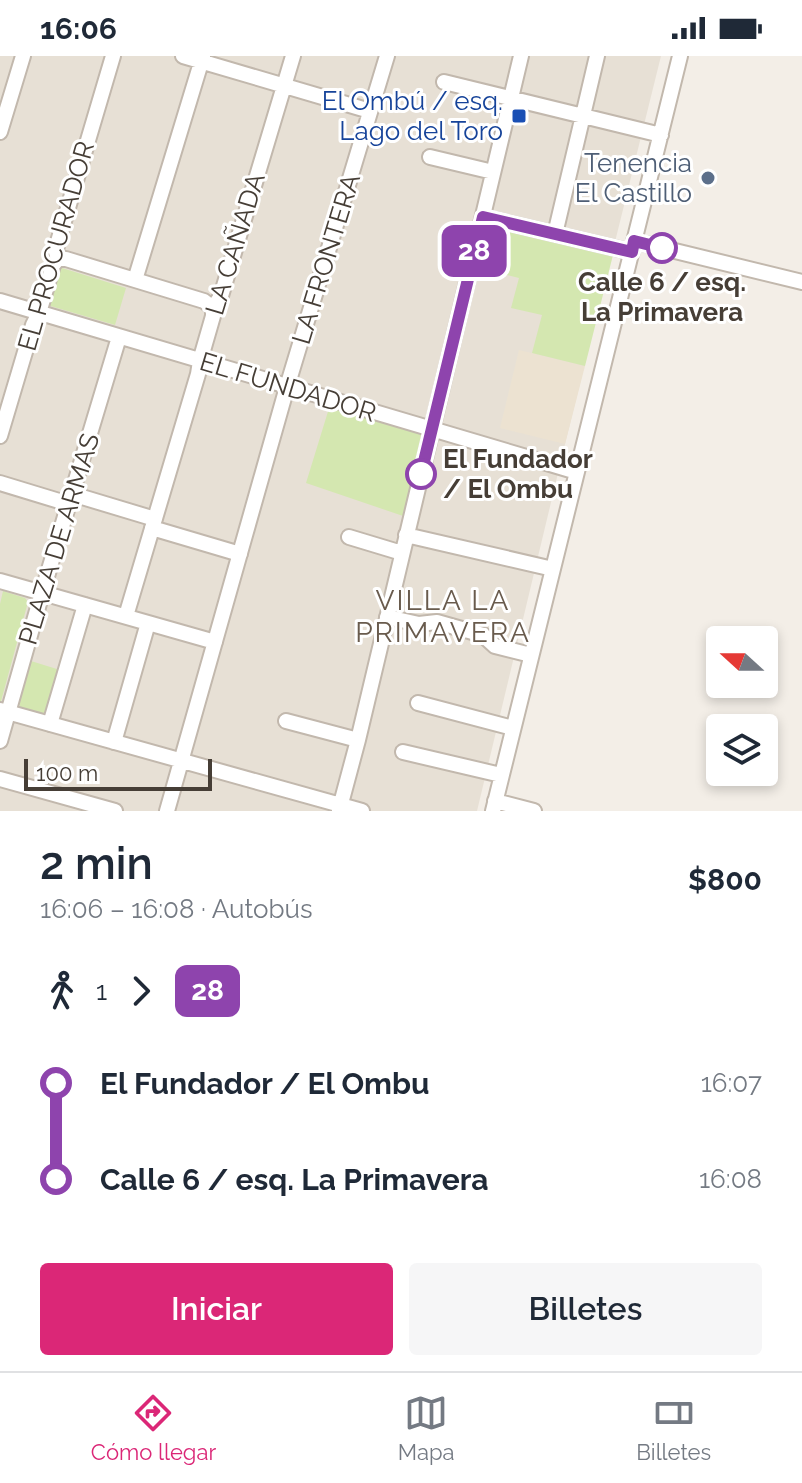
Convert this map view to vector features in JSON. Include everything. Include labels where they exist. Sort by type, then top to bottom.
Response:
[{"type":"street","points":[[0,132],[23,56]]},
{"type":"street","name":"EL PROCURADOR","points":[[0,436],[33,325],[53,265],[58,259],[56,248],[113,56]]},
{"type":"street","points":[[183,56],[202,59],[370,111]]},
{"type":"street","name":"LA CAÑADA","points":[[126,616],[198,374],[213,308],[219,300],[293,56]]},
{"type":"street","name":"LA FRONTERA","points":[[167,811],[287,387],[387,56]]},
{"type":"street","points":[[340,808],[521,56]]},
{"type":"street","points":[[555,234],[597,56]]},
{"type":"street","points":[[534,811],[494,806],[680,56]]},
{"type":"street","points":[[135,280],[202,59]]},
{"type":"street","points":[[444,82],[661,135]]},
{"type":"street","points":[[430,157],[493,172]]},
{"type":"street","points":[[483,217],[802,282]]},
{"type":"street","name":"EL FUNDADOR","points":[[58,259],[204,301],[213,308]]},
{"type":"street","name":"EL FUNDADOR","points":[[0,301],[577,472]]},
{"type":"street","name":"PLAZA DE ARMAS","points":[[0,741],[4,711],[119,337]]},
{"type":"street","points":[[0,483],[154,523],[240,554]]},
{"type":"street","points":[[406,535],[553,569]]},
{"type":"street","points":[[349,537],[402,553]]},
{"type":"street","points":[[1,583],[215,642]]},
{"type":"street","points":[[50,724],[85,605]]},
{"type":"street","points":[[387,617],[419,624],[437,622],[479,634],[495,646],[531,655]]},
{"type":"street","points":[[114,742],[148,623]]},
{"type":"street","points":[[418,703],[513,728]]},
{"type":"street","points":[[4,711],[340,808],[362,811]]},
{"type":"street","points":[[286,721],[358,740]]},
{"type":"street","points":[[403,752],[501,775]]},
{"type":"street","points":[[0,779],[115,811]]},
{"type":"shaded area","points":[[0,56],[661,56],[477,811],[0,811]]},
{"type":"shaded area","points":[[519,350],[585,366],[565,444],[500,428]]},
{"type":"green space","points":[[497,226],[613,255],[585,366],[532,353],[542,315],[511,308],[519,278],[486,270]]},
{"type":"green space","points":[[59,267],[126,288],[115,325],[47,305]]},
{"type":"green space","points":[[330,405],[425,434],[406,517],[306,483]]},
{"type":"green space","points":[[3,591],[25,598],[28,602],[0,705],[0,604]]},
{"type":"green space","points":[[31,661],[60,670],[46,718],[22,711],[19,704]]},
{"type":"bus line","name":"28","points":[[421,474],[483,217],[632,252],[634,241],[662,248]]},
{"type":"place","name":"El Ombú / esq. Lago del Toro","points":[[519,116]]},
{"type":"place","name":"Tenencia El Castillo","points":[[708,178]]},
{"type":"place","name":"Calle 6 / esq. La Primavera","points":[[662,248]]},
{"type":"place","name":"El Fundador / El Ombu","points":[[421,474]]},
{"type":"district","name":"VILLA LA PRIMAVERA","points":[[443,616]]}]
